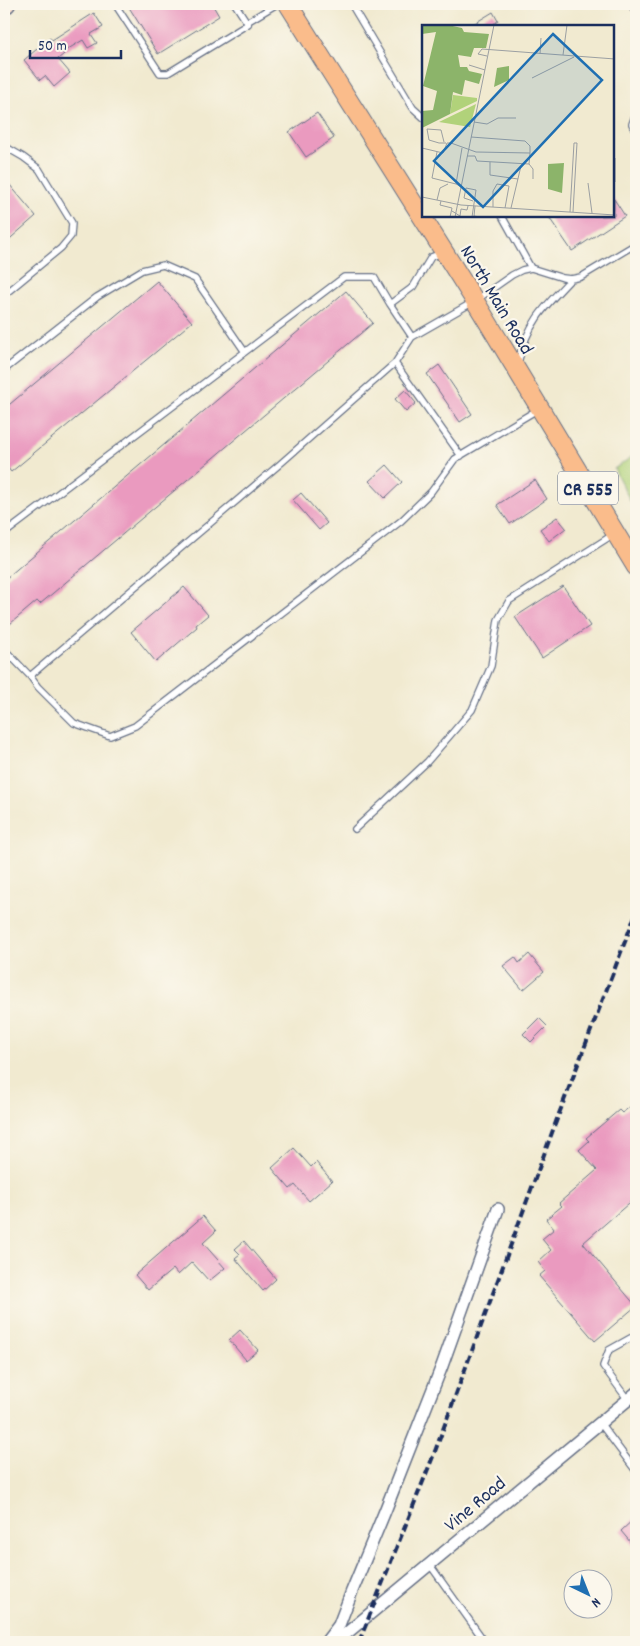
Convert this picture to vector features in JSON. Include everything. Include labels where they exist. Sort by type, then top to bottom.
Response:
[{"type":"main road","name":"North Main Road","points":[[288,4],[422,217]]},
{"type":"main road","name":"North Main Road","points":[[423,218],[636,567]]},
{"type":"street","points":[[326,1642],[339,1626],[385,1511],[442,1366],[498,1210]]},
{"type":"street","name":"Vine Road","points":[[336,1642],[632,1397]]},
{"type":"lane","points":[[115,4],[160,72],[168,73],[277,4]]},
{"type":"lane","points":[[235,4],[247,22]]},
{"type":"lane","points":[[351,4],[413,108],[422,116]]},
{"type":"lane","points":[[631,4],[636,13]]},
{"type":"lane","points":[[636,113],[632,124],[636,132]]},
{"type":"lane","points":[[4,146],[39,169],[72,223],[71,236],[61,248],[4,295]]},
{"type":"lane","points":[[503,218],[531,268]]},
{"type":"lane","points":[[30,676],[280,464],[395,362],[412,337],[475,301],[512,275],[531,268],[571,279],[581,277],[636,244]]},
{"type":"lane","points":[[390,304],[413,287],[431,258],[444,252]]},
{"type":"lane","points":[[4,370],[97,297],[142,270],[163,265],[195,279],[245,352]]},
{"type":"lane","points":[[4,523],[6,532],[344,277],[374,277],[412,337]]},
{"type":"lane","points":[[516,370],[524,339],[531,324],[548,302],[571,279]]},
{"type":"lane","points":[[395,362],[461,456]]},
{"type":"lane","points":[[4,649],[30,676],[38,688],[74,723],[110,736],[135,726],[401,521],[431,492],[455,459],[539,408]]},
{"type":"lane","points":[[355,829],[427,762],[472,710],[491,666],[498,620],[509,601],[616,533]]},
{"type":"lane","points":[[632,1397],[603,1366],[609,1350],[636,1335]]},
{"type":"lane","points":[[600,1423],[636,1471]]},
{"type":"lane","points":[[430,1565],[485,1642]]},
{"type":"green space","points":[[636,454],[636,512],[614,469]]},
{"type":"building","points":[[127,4],[212,4],[219,16],[158,54]]},
{"type":"building","points":[[493,12],[498,21],[492,25],[472,25]]},
{"type":"building","points":[[94,13],[103,27],[91,34],[97,43],[88,48],[83,40],[63,52],[64,54],[58,59],[70,73],[54,87],[45,76],[40,80],[24,60],[50,38],[52,40]]},
{"type":"building","points":[[317,113],[334,138],[306,157],[289,132]]},
{"type":"building","points":[[4,178],[36,216],[4,244]]},
{"type":"building","points":[[615,201],[625,216],[572,251],[549,218],[615,218]]},
{"type":"building","points":[[157,281],[192,322],[11,472],[4,463],[4,409]]},
{"type":"building","points":[[346,291],[373,323],[40,604],[37,601],[4,629],[4,580]]},
{"type":"building","points":[[439,365],[472,414],[460,422],[427,374]]},
{"type":"building","points":[[405,390],[416,403],[406,412],[395,399]]},
{"type":"building","points":[[387,465],[402,482],[385,498],[369,481]]},
{"type":"building","points":[[535,480],[547,499],[510,524],[497,505]]},
{"type":"building","points":[[301,493],[327,523],[319,530],[293,500]]},
{"type":"building","points":[[557,517],[566,528],[549,541],[540,529]]},
{"type":"building","points":[[563,586],[590,626],[542,658],[515,617]]},
{"type":"building","points":[[184,587],[208,615],[196,625],[197,627],[156,662],[131,632]]},
{"type":"building","points":[[529,954],[544,972],[523,990],[503,966],[515,957],[519,963]]},
{"type":"building","points":[[539,1018],[547,1026],[531,1042],[523,1034]]},
{"type":"building","points":[[636,1102],[636,1197],[583,1243],[636,1306],[595,1341],[539,1276],[545,1271],[538,1262],[551,1250],[542,1239],[554,1229],[546,1219],[562,1206],[559,1203],[597,1170],[579,1150],[589,1141],[586,1138],[619,1110],[622,1113]]},
{"type":"building","points":[[294,1148],[311,1167],[316,1162],[332,1181],[309,1201],[295,1185],[290,1189],[272,1168]]},
{"type":"building","points":[[203,1216],[216,1231],[203,1243],[225,1268],[209,1281],[192,1262],[178,1275],[173,1269],[148,1290],[135,1275]]},
{"type":"building","points":[[244,1241],[276,1279],[263,1291],[235,1258],[240,1254],[235,1249]]},
{"type":"building","points":[[240,1330],[258,1350],[246,1360],[229,1340]]},
{"type":"building","points":[[636,1517],[636,1549],[621,1531]]},
{"type":"railway","points":[[359,1642],[434,1454],[557,1119],[636,913]]}]
